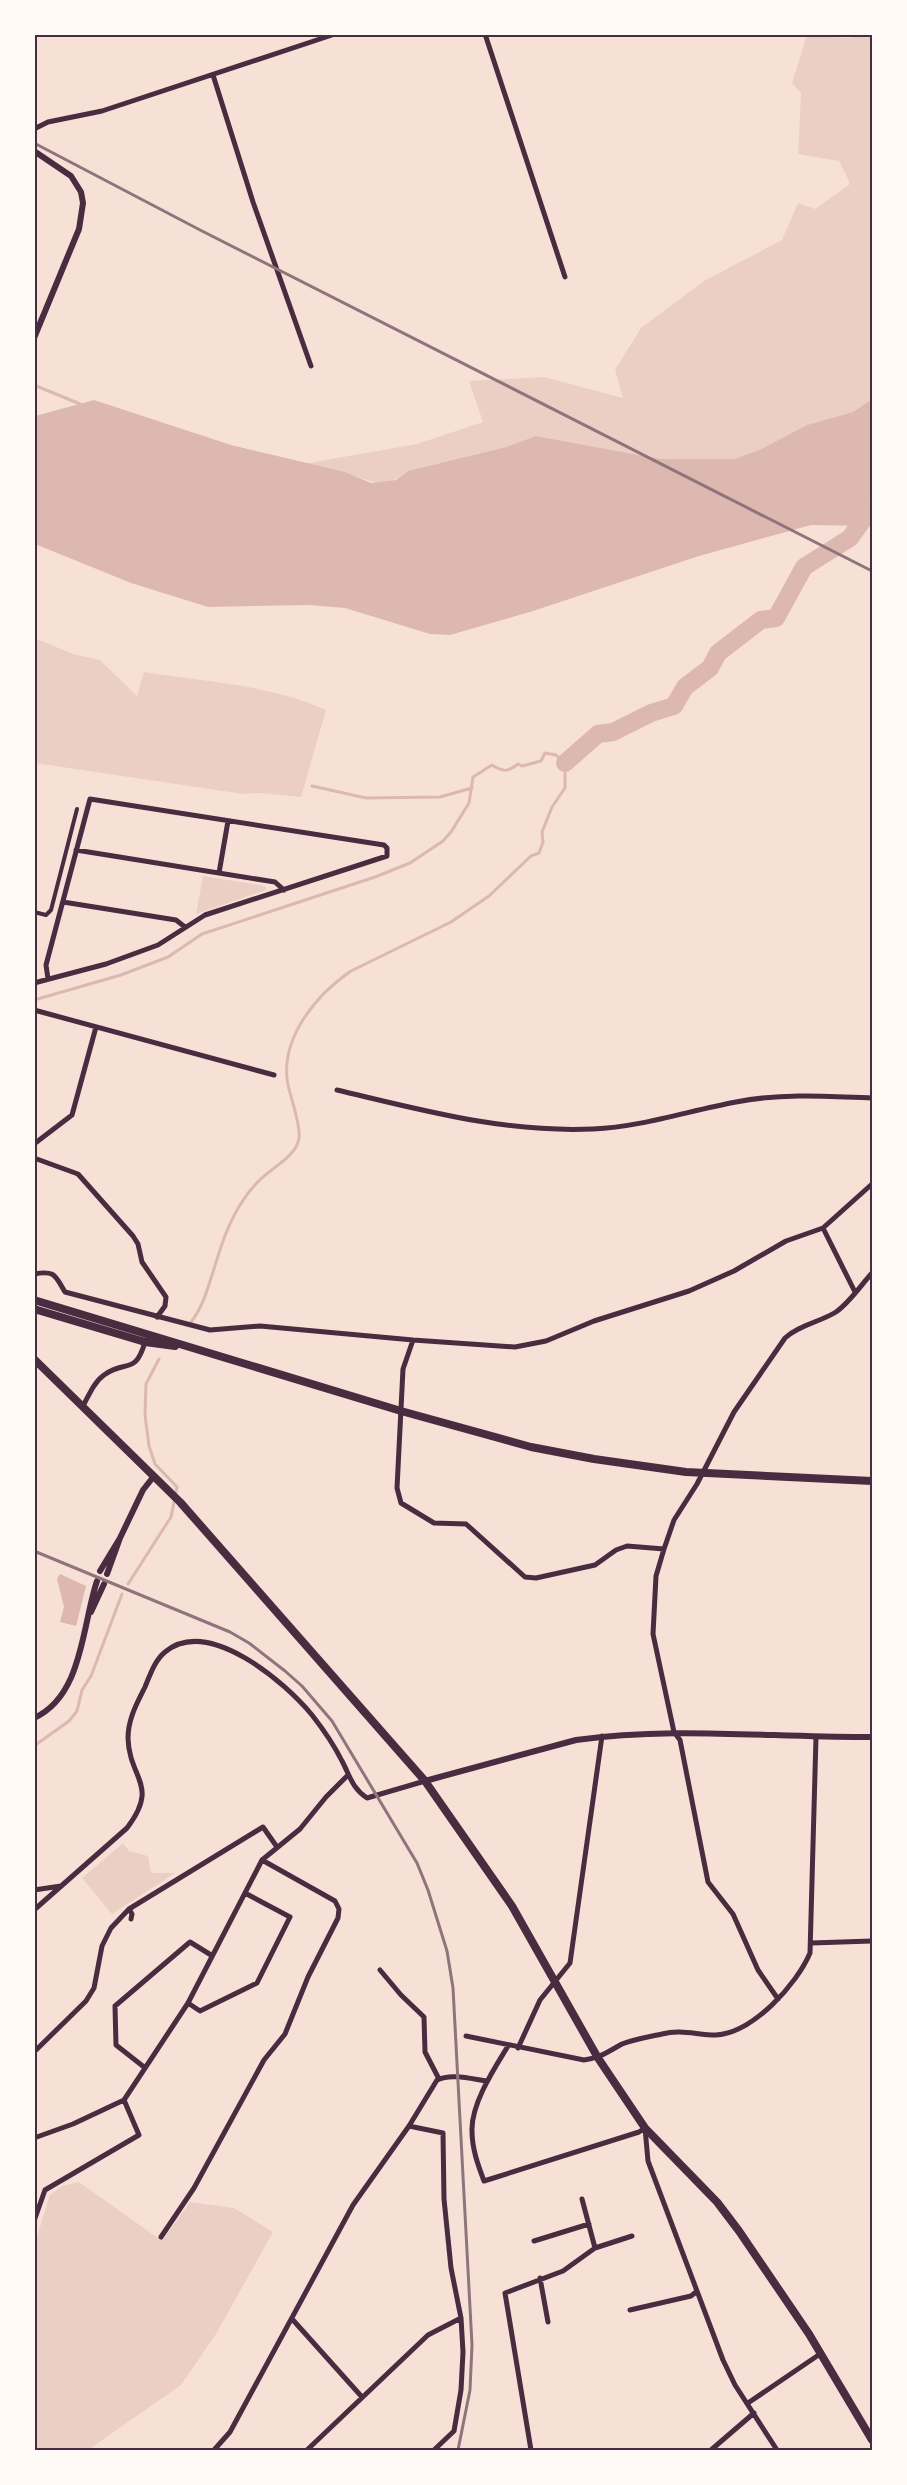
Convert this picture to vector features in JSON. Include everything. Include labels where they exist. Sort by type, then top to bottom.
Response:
[{"type":"main road","points":[[34,1300],[401,1411],[531,1447],[594,1459],[703,1473],[873,1481]]},
{"type":"main road","points":[[34,1309],[145,1342],[198,1350]]},
{"type":"main road","points":[[34,1359],[180,1502],[425,1781],[512,1906],[598,2058],[645,2128],[717,2202],[739,2231],[820,2354],[873,2440]]},
{"type":"street","points":[[34,129],[42,124],[102,111],[335,34]]},
{"type":"street","points":[[485,34],[565,277]]},
{"type":"street","points":[[213,75],[253,202],[311,366]]},
{"type":"street","points":[[34,121],[42,124]]},
{"type":"street","points":[[34,151],[64,170],[74,180],[83,203],[79,229],[34,338]]},
{"type":"street","points":[[34,983],[106,964],[158,945],[205,915],[387,856],[387,848],[384,845],[90,799],[46,965],[48,979]]},
{"type":"street","points":[[34,912],[46,915],[51,910],[77,809]]},
{"type":"street","points":[[219,873],[228,821]]},
{"type":"street","points":[[76,850],[275,882],[284,890]]},
{"type":"street","points":[[63,902],[176,920],[185,927]]},
{"type":"street","points":[[34,1010],[274,1075]]},
{"type":"street","points":[[34,1144],[72,1115],[96,1027]]},
{"type":"street","points":[[337,1090],[473,1122],[522,1128],[556,1129],[594,1129],[655,1120],[738,1101],[806,1095],[873,1098]]},
{"type":"street","points":[[34,1158],[78,1174],[133,1236],[138,1244],[142,1262],[166,1297],[165,1306],[157,1317]]},
{"type":"street","points":[[35,1273],[51,1273],[58,1277],[65,1292],[210,1330],[260,1326],[515,1347],[546,1341],[594,1321],[689,1291],[734,1271],[786,1241],[823,1228],[873,1184]]},
{"type":"street","points":[[823,1228],[855,1292]]},
{"type":"street","points":[[778,1999],[758,1970],[733,1914],[708,1882],[680,1740],[674,1732],[653,1634],[656,1576],[674,1520],[703,1473],[734,1412],[785,1338],[792,1332],[836,1312],[873,1273]]},
{"type":"street","points":[[413,1340],[403,1368],[397,1488],[401,1503],[434,1522],[466,1524],[525,1576],[536,1578],[596,1565],[616,1550],[627,1546],[664,1549]]},
{"type":"street","points":[[83,1406],[96,1383],[105,1374],[135,1363],[141,1357],[145,1342]]},
{"type":"street","points":[[104,1573],[143,1490],[154,1476]]},
{"type":"street","points":[[34,1719],[52,1705],[66,1688],[74,1670],[100,1582]]},
{"type":"street","points":[[34,1910],[127,1828],[142,1805],[143,1790],[130,1751],[129,1727],[132,1713],[155,1664],[163,1653],[184,1642],[210,1642],[240,1656],[293,1696],[312,1715],[342,1760],[354,1787],[367,1797],[576,1740],[602,1736],[674,1732],[873,1737]]},
{"type":"street","points":[[518,2048],[540,2000],[570,1963],[602,1736]]},
{"type":"street","points":[[466,2036],[584,2060],[598,2058],[633,2040],[670,2032],[684,2031],[718,2035],[747,2024],[778,1999],[803,1968],[810,1953],[816,1737]]},
{"type":"street","points":[[34,2138],[73,2124],[124,2100],[188,2003],[262,1860],[300,1829],[326,1797],[348,1775]]},
{"type":"street","points":[[34,2052],[86,2001],[94,1988],[102,1946],[111,1928],[129,1909],[263,1827],[278,1847]]},
{"type":"street","points":[[161,2237],[194,2188],[264,2060],[285,2034],[308,1977],[338,1918],[339,1909],[335,1901],[262,1860]]},
{"type":"street","points":[[34,1890],[62,1885]]},
{"type":"street","points":[[188,2003],[200,2011],[257,1983],[290,1917],[245,1893]]},
{"type":"street","points":[[129,1909],[132,1914],[130,1919]]},
{"type":"street","points":[[811,1943],[873,1941]]},
{"type":"street","points":[[144,2067],[116,2045],[115,2006],[190,1942],[211,1955]]},
{"type":"street","points":[[380,1970],[401,1995],[424,2016],[425,2052],[439,2079]]},
{"type":"street","points":[[508,2046],[487,2081],[471,2130],[473,2148],[484,2181],[639,2132],[645,2128],[648,2161],[723,2360],[735,2385],[777,2451]]},
{"type":"street","points":[[439,2079],[462,2077],[487,2081]]},
{"type":"street","points":[[214,2451],[230,2432],[353,2205],[439,2079]]},
{"type":"street","points":[[34,2221],[45,2190],[139,2134],[124,2100]]},
{"type":"street","points":[[409,2126],[443,2133],[444,2199],[452,2268],[461,2318],[461,2390],[454,2431],[434,2451]]},
{"type":"street","points":[[582,2199],[596,2248]]},
{"type":"street","points":[[534,2241],[589,2224]]},
{"type":"street","points":[[531,2451],[505,2293],[563,2271],[596,2248],[632,2236]]},
{"type":"street","points":[[540,2278],[548,2322]]},
{"type":"street","points":[[630,2310],[680,2299],[696,2292]]},
{"type":"street","points":[[307,2451],[428,2335],[461,2318]]},
{"type":"street","points":[[292,2320],[362,2397]]},
{"type":"street","points":[[748,2403],[820,2354]]},
{"type":"street","points":[[711,2451],[754,2413]]},
{"type":"shaded area","points":[[807,35],[850,38],[851,35],[872,35],[872,399],[853,412],[807,425],[759,450],[734,459],[661,459],[536,436],[506,447],[408,471],[384,482],[370,481],[335,470],[303,464],[417,444],[483,422],[469,381],[544,377],[623,398],[615,370],[641,328],[704,281],[782,240],[798,203],[815,209],[849,185],[839,161],[798,154],[801,93],[792,83]]},
{"type":"shaded area","points":[[872,399],[872,523],[869,526],[811,525],[699,556],[530,612],[450,635],[430,634],[345,608],[309,605],[208,607],[131,583],[35,544],[35,416],[94,400],[231,445],[345,472],[371,483],[396,480],[408,471],[506,447],[536,436],[661,459],[734,459],[759,450],[807,425],[853,412]]},
{"type":"shaded area","points":[[35,638],[73,654],[100,660],[137,696],[144,672],[259,689],[282,694],[326,710],[301,797],[260,793],[243,794],[35,763]]},
{"type":"shaded area","points":[[203,876],[265,886],[266,890],[196,914]]},
{"type":"shaded area","points":[[60,1574],[86,1586],[76,1626],[60,1622],[64,1607],[57,1579]]},
{"type":"shaded area","points":[[123,1843],[129,1851],[148,1856],[151,1873],[175,1873],[112,1914],[82,1878]]},
{"type":"shaded area","points":[[79,2182],[162,2241],[190,2202],[234,2208],[273,2232],[216,2334],[181,2385],[88,2450],[35,2450],[35,2243],[50,2195],[62,2186]]},
{"type":"waterway","points":[[34,385],[80,404]]},
{"type":"waterway","points":[[565,763],[598,734],[613,732],[651,713],[674,706],[685,687],[710,668],[718,653],[761,620],[776,618],[804,567],[850,538],[872,507]]},
{"type":"waterway","points":[[34,1000],[121,975],[168,957],[202,934],[375,877],[410,863],[443,841],[451,832],[469,803],[473,777],[492,765],[505,770],[518,764],[522,766],[541,761],[545,753],[556,755],[565,763],[565,788],[552,807],[542,832],[543,842],[539,853],[531,856],[489,896],[451,922],[351,971],[313,1005],[295,1035],[289,1051],[287,1068],[288,1085],[299,1126],[297,1144],[285,1160],[256,1183],[240,1205],[224,1238],[202,1304],[191,1322]]},
{"type":"waterway","points":[[312,786],[366,798],[440,797],[472,788]]},
{"type":"waterway","points":[[128,1584],[171,1517],[177,1487],[155,1464],[149,1446],[145,1415],[146,1384],[159,1359]]},
{"type":"waterway","points":[[34,1746],[69,1721],[77,1711],[82,1690],[91,1676],[122,1594]]},
{"type":"railway","points":[[34,143],[202,231],[872,571]]},
{"type":"railway","points":[[34,1551],[230,1632],[249,1643],[285,1671],[302,1686],[332,1721],[417,1863],[447,1951],[453,1988],[472,2345],[470,2390],[458,2450]]}]
